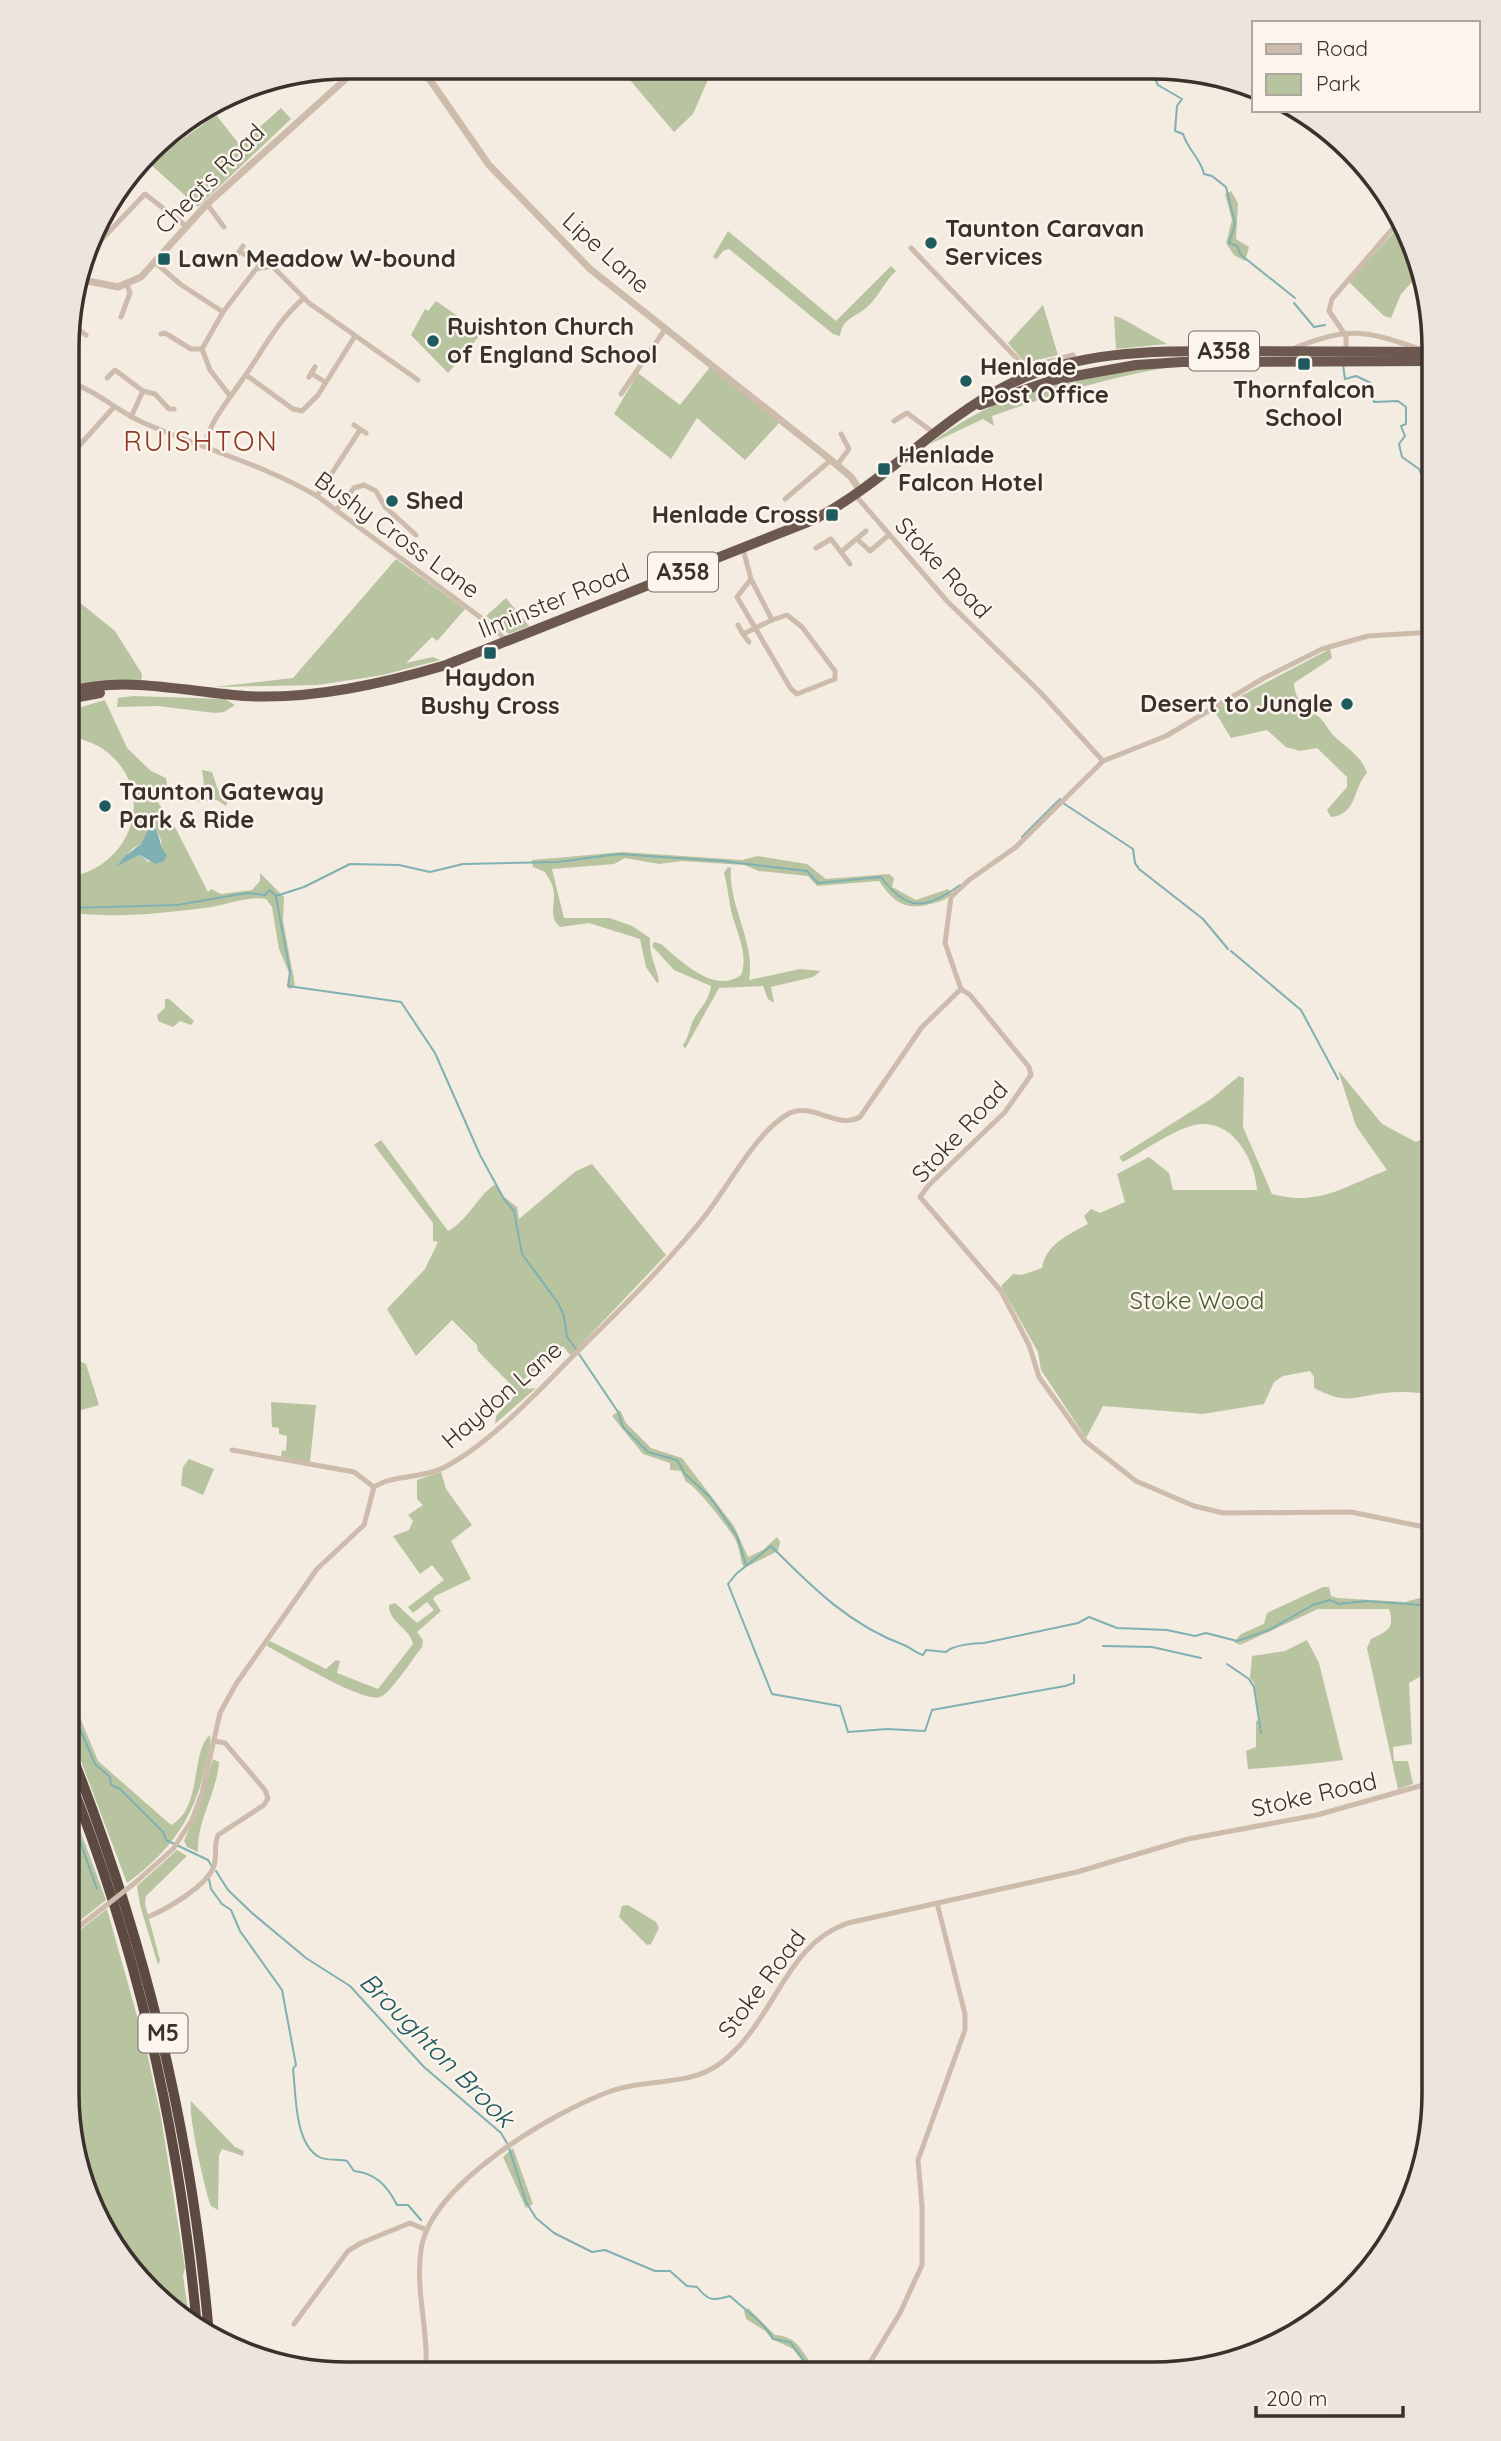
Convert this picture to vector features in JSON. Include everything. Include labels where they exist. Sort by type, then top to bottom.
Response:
[{"type":"highway","name":"Ilminster Road","points":[[79,690],[110,685],[245,696],[299,695],[422,672],[508,642],[803,525],[859,494],[935,434],[1008,386],[1076,363],[1150,352],[1285,351],[1347,356]]},
{"type":"highway","name":"A358","points":[[1347,356],[1422,352]]},
{"type":"highway","name":"Ilminster Road","points":[[976,406],[1069,376],[1096,371],[1182,362],[1347,356]]},
{"type":"highway","name":"A358","points":[[1347,356],[1422,360]]},
{"type":"highway","name":"Ilminster Road","points":[[79,697],[146,687]]},
{"type":"highway","name":"M5","points":[[79,1775],[126,1901],[165,2042],[192,2183],[208,2323]]},
{"type":"highway","name":"M5","points":[[79,1806],[115,1905],[145,2009],[181,2186],[195,2315]]},
{"type":"street","name":"Cheats Road","points":[[127,285],[141,277],[156,262],[207,204],[345,79]]},
{"type":"street","name":"Lipe Lane","points":[[429,79],[489,165],[519,199],[590,269],[834,462],[859,494]]},
{"type":"street","points":[[103,236],[145,194],[186,226]]},
{"type":"street","points":[[207,204],[223,227]]},
{"type":"street","points":[[1347,356],[1343,333],[1329,311],[1332,299],[1394,227]]},
{"type":"street","points":[[911,247],[1026,368]]},
{"type":"street","points":[[240,251],[256,260],[259,267]]},
{"type":"street","points":[[156,262],[180,285],[223,312]]},
{"type":"street","points":[[202,349],[223,312],[259,267],[267,265],[276,269],[304,298],[355,336],[363,339],[413,379]]},
{"type":"street","points":[[87,282],[111,287],[127,285],[129,298],[121,317]]},
{"type":"street","points":[[204,445],[211,424],[246,375],[280,319],[304,298]]},
{"type":"street","points":[[621,394],[666,328]]},
{"type":"street","points":[[79,329],[84,332]]},
{"type":"street","points":[[164,332],[191,349],[202,349]]},
{"type":"street","points":[[1285,351],[1343,333],[1370,332],[1422,350]]},
{"type":"street","points":[[246,375],[299,411],[309,407],[355,336]]},
{"type":"street","points":[[202,349],[210,370],[230,396]]},
{"type":"street","points":[[1008,386],[1026,368],[1073,355],[1076,363],[1096,371]]},
{"type":"street","points":[[1069,376],[1076,363]]},
{"type":"street","points":[[107,378],[114,367],[143,391],[155,394],[170,410]]},
{"type":"street","points":[[312,373],[325,382]]},
{"type":"street","name":"Bushy Cross Lane","points":[[79,385],[93,390],[131,418],[181,440],[204,445],[289,479],[337,509],[496,628],[508,642]]},
{"type":"street","points":[[131,418],[143,391]]},
{"type":"street","points":[[79,446],[114,407]]},
{"type":"street","points":[[894,421],[907,413],[935,434]]},
{"type":"street","points":[[317,496],[363,432],[354,425]]},
{"type":"street","points":[[785,499],[852,451],[841,434]]},
{"type":"street","points":[[337,509],[354,488],[364,485],[381,496],[385,507],[416,535]]},
{"type":"street","name":"Stoke Road","points":[[859,494],[888,535],[947,601],[1040,692],[1103,761],[1016,847],[968,880],[951,897],[945,943],[961,989],[970,995],[1029,1067],[1031,1075],[1005,1112],[928,1186],[920,1197],[1001,1291],[1022,1328],[1039,1377],[1085,1441],[1136,1481],[1223,1513],[1351,1512],[1422,1527]]},
{"type":"street","points":[[841,552],[866,531]]},
{"type":"street","points":[[857,539],[870,551],[888,535]]},
{"type":"street","points":[[816,548],[829,538],[849,564]]},
{"type":"street","points":[[743,549],[751,579],[772,620]]},
{"type":"street","points":[[744,634],[755,627],[787,615],[802,627],[835,671],[835,679],[806,691],[794,692],[755,627],[737,597],[751,579]]},
{"type":"street","points":[[738,625],[749,642]]},
{"type":"street","points":[[1103,761],[1166,736],[1264,678],[1322,649],[1368,636],[1422,633]]},
{"type":"street","name":"Haydon Lane","points":[[374,1487],[386,1481],[430,1474],[471,1451],[647,1282],[702,1220],[775,1124],[789,1114],[803,1110],[845,1121],[860,1116],[922,1027],[961,989]]},
{"type":"street","points":[[79,1927],[173,1849],[199,1806],[220,1713],[236,1684],[317,1569],[364,1525],[374,1487],[354,1472],[232,1450]]},
{"type":"street","points":[[150,1916],[180,1899],[206,1878],[214,1866],[218,1835],[264,1805],[268,1798],[265,1790],[230,1748],[214,1741]]},
{"type":"street","name":"Stoke Road","points":[[425,2362],[420,2262],[427,2230],[450,2196],[511,2144],[578,2106],[611,2091],[637,2084],[695,2077],[707,2072],[750,2036],[785,1980],[819,1937],[848,1923],[1077,1872],[1188,1839],[1306,1818],[1422,1785]]},
{"type":"street","points":[[870,2362],[900,2313],[922,2265],[922,2206],[918,2160],[965,2030],[965,2014],[937,1903]]},
{"type":"street","points":[[294,2324],[341,2259],[354,2246],[410,2223],[427,2230]]},
{"type":"green space","points":[[629,79],[708,79],[693,114],[674,132]]},
{"type":"green space","points":[[281,108],[291,119],[198,207],[150,164],[216,115],[240,145]]},
{"type":"green space","points":[[1231,191],[1238,203],[1236,239],[1249,247],[1245,261],[1234,255],[1226,243],[1232,220],[1225,194]]},
{"type":"green space","points":[[1396,230],[1414,280],[1401,294],[1391,318],[1384,316],[1349,282]]},
{"type":"green space","points":[[728,231],[836,321],[891,266],[896,271],[870,304],[846,322],[840,336],[833,334],[729,249],[723,251],[717,259],[713,257]]},
{"type":"green space","points":[[436,301],[482,333],[448,373],[411,335],[425,309],[428,311]]},
{"type":"green space","points":[[1043,305],[1058,355],[1025,363],[1008,343]]},
{"type":"green space","points":[[1114,316],[1121,318],[1167,344],[1116,349]]},
{"type":"green space","points":[[1185,365],[1111,379],[1063,393],[992,416],[994,426],[983,419],[930,444],[958,424],[988,408],[1051,385],[1117,372]]},
{"type":"green space","points":[[710,367],[780,422],[745,460],[697,418],[671,459],[614,414],[638,373],[680,405]]},
{"type":"green space","points":[[396,559],[465,609],[437,641],[432,637],[406,663],[433,657],[440,660],[383,675],[318,685],[214,687],[293,678]]},
{"type":"green space","points":[[506,598],[529,626],[509,634],[486,616]]},
{"type":"green space","points":[[79,602],[115,631],[142,674],[141,682],[79,687]]},
{"type":"green space","points":[[1330,649],[1332,658],[1294,683],[1296,695],[1357,757],[1367,773],[1346,811],[1331,817],[1327,810],[1347,787],[1347,777],[1317,748],[1300,751],[1286,747],[1267,730],[1231,738],[1214,710]]},
{"type":"green space","points":[[133,696],[225,699],[235,705],[224,712],[215,713],[158,706],[117,707],[118,698]]},
{"type":"green space","points":[[105,700],[127,748],[151,771],[166,778],[167,785],[195,791],[204,783],[202,770],[212,772],[218,790],[228,800],[226,806],[217,800],[189,802],[161,794],[155,798],[177,831],[208,892],[211,889],[221,894],[252,890],[260,881],[260,873],[284,897],[283,921],[295,985],[290,989],[287,987],[290,975],[279,949],[272,907],[266,899],[140,914],[79,913],[79,874],[90,871],[108,859],[122,843],[131,825],[134,805],[131,785],[120,766],[103,749],[79,739],[79,708]],"holes":[[[154,824],[161,840],[162,851],[149,862],[139,855],[116,867],[132,849],[141,844]]]},
{"type":"green space","points":[[623,852],[742,860],[758,856],[807,864],[826,879],[889,874],[894,878],[892,887],[916,900],[948,889],[952,894],[937,902],[911,906],[899,902],[879,881],[817,886],[808,876],[759,871],[744,865],[682,861],[659,864],[625,858],[614,864],[552,869],[564,918],[610,918],[632,926],[650,938],[651,955],[659,981],[657,983],[646,967],[640,939],[589,923],[560,927],[553,914],[552,884],[545,872],[533,867],[532,860]]},
{"type":"green space","points":[[728,867],[731,868],[734,896],[749,952],[749,980],[800,969],[821,971],[813,977],[771,987],[774,1003],[768,999],[763,986],[719,988],[685,1049],[683,1045],[711,986],[674,970],[652,946],[654,942],[661,944],[688,966],[709,978],[731,980],[741,975],[744,958],[724,873]]},
{"type":"green space","points":[[165,999],[169,999],[194,1021],[191,1025],[180,1021],[173,1027],[158,1021],[157,1015],[165,1008]]},
{"type":"green space","name":"Stoke Wood","points":[[1338,1070],[1382,1124],[1416,1142],[1422,1139],[1422,1394],[1397,1392],[1356,1398],[1334,1397],[1314,1388],[1314,1377],[1310,1371],[1283,1376],[1274,1382],[1264,1404],[1203,1414],[1103,1406],[1086,1438],[1041,1370],[1038,1352],[1001,1286],[1013,1274],[1022,1275],[1042,1268],[1053,1246],[1088,1224],[1084,1216],[1091,1209],[1100,1213],[1125,1202],[1117,1174],[1149,1157],[1169,1173],[1173,1190],[1257,1190],[1246,1153],[1238,1142],[1217,1126],[1191,1126],[1123,1162],[1119,1157],[1211,1099],[1239,1076],[1244,1078],[1243,1127],[1272,1194],[1304,1198],[1318,1196],[1387,1170],[1356,1126]]},
{"type":"green space","points":[[381,1140],[448,1231],[462,1221],[496,1184],[503,1196],[517,1207],[519,1219],[576,1171],[592,1164],[666,1255],[574,1352],[570,1355],[563,1346],[522,1381],[528,1389],[536,1388],[495,1424],[496,1416],[518,1392],[478,1351],[477,1345],[452,1320],[416,1356],[387,1309],[425,1269],[438,1242],[433,1241],[433,1223],[374,1145]]},
{"type":"green space","points":[[79,1361],[86,1364],[99,1405],[79,1411]]},
{"type":"green space","points":[[271,1402],[316,1405],[310,1462],[281,1457],[282,1450],[286,1451],[287,1436],[279,1434],[279,1428],[272,1427]]},
{"type":"green space","points":[[620,1410],[626,1423],[651,1448],[682,1458],[734,1526],[748,1557],[763,1550],[777,1537],[780,1542],[778,1551],[744,1568],[736,1541],[721,1519],[686,1482],[681,1471],[670,1470],[670,1463],[643,1454],[612,1416]]},
{"type":"green space","points":[[189,1459],[214,1469],[203,1495],[181,1485],[183,1467]]},
{"type":"green space","points":[[441,1472],[446,1489],[472,1525],[451,1541],[471,1579],[435,1596],[433,1599],[441,1611],[417,1632],[423,1640],[422,1647],[390,1689],[380,1697],[358,1693],[324,1678],[267,1646],[269,1641],[272,1642],[326,1669],[336,1660],[340,1661],[337,1673],[378,1689],[413,1644],[392,1616],[389,1605],[395,1603],[417,1623],[434,1610],[427,1602],[413,1613],[408,1607],[444,1580],[432,1565],[420,1574],[393,1536],[409,1530],[413,1521],[408,1515],[423,1505],[417,1499],[417,1480]]},
{"type":"green space","points":[[1323,1587],[1329,1587],[1331,1596],[1337,1598],[1405,1602],[1422,1599],[1422,1676],[1409,1683],[1412,1744],[1393,1747],[1394,1761],[1408,1761],[1413,1784],[1398,1789],[1367,1648],[1371,1639],[1389,1628],[1389,1609],[1318,1609],[1240,1645],[1234,1642],[1241,1634],[1264,1624],[1267,1613]]},
{"type":"green space","points":[[1307,1640],[1319,1663],[1343,1760],[1248,1769],[1246,1751],[1256,1747],[1256,1721],[1260,1720],[1254,1683],[1250,1678],[1252,1656],[1285,1651]]},
{"type":"green space","points":[[79,1715],[98,1761],[171,1825],[181,1817],[188,1806],[200,1754],[210,1735],[210,1747],[200,1786],[187,1818],[167,1847],[127,1883],[79,1756]]},
{"type":"green space","points":[[213,1759],[219,1762],[215,1785],[200,1830],[198,1852],[187,1847],[184,1841],[201,1802]]},
{"type":"green space","points":[[79,1827],[106,1900],[79,1921]]},
{"type":"green space","points":[[177,1850],[187,1856],[146,1896],[145,1904],[160,1960],[158,1965],[137,1886]]},
{"type":"green space","points":[[628,1905],[656,1922],[659,1928],[651,1944],[647,1945],[619,1917],[622,1906]]},
{"type":"green space","points":[[107,1909],[146,2048],[161,2117],[185,2268],[183,2276],[188,2310],[157,2284],[124,2243],[106,2212],[88,2163],[79,2111],[79,1931]]},
{"type":"green space","points":[[191,2101],[235,2147],[244,2151],[243,2156],[222,2149],[219,2155],[218,2210],[211,2206],[205,2185],[194,2136]]},
{"type":"green space","points":[[513,2148],[533,2204],[526,2208],[503,2157]]},
{"type":"green space","points":[[748,2308],[775,2335],[792,2340],[810,2362],[803,2362],[793,2349],[772,2339],[746,2319],[744,2311]]},
{"type":"water","points":[[152,823],[167,855],[164,861],[156,864],[139,855],[116,867],[141,844]]},
{"type":"waterway","points":[[1155,79],[1158,85],[1182,99],[1177,106],[1175,131],[1183,134],[1204,174],[1212,176],[1226,187],[1235,224],[1229,243],[1237,246],[1241,255],[1295,298]]},
{"type":"waterway","points":[[1294,303],[1314,327],[1325,325]]},
{"type":"waterway","points":[[1343,365],[1345,379],[1356,376],[1371,383],[1374,402],[1398,401],[1406,407],[1406,424],[1401,426],[1405,436],[1399,444],[1402,457],[1419,469],[1422,476]]},
{"type":"waterway","points":[[1022,837],[1060,799]]},
{"type":"waterway","points":[[1063,803],[1133,849],[1135,863],[1139,869],[1203,919],[1228,949]]},
{"type":"waterway","points":[[79,908],[177,905],[247,893],[265,895],[270,890],[276,896],[304,887],[350,864],[399,865],[430,872],[463,864],[558,862],[618,854],[722,861],[807,871],[818,883],[881,877],[899,896],[917,904],[936,900],[960,885]]},
{"type":"waterway","points":[[276,897],[290,972],[288,986],[401,1002],[435,1053],[480,1155],[504,1199],[514,1211],[522,1254],[558,1303],[564,1316],[567,1337],[576,1349]]},
{"type":"waterway","points":[[1231,951],[1301,1010],[1338,1079]]},
{"type":"waterway","points":[[579,1354],[618,1412],[623,1427],[648,1452],[677,1460],[685,1474],[710,1497],[737,1536],[746,1565]]},
{"type":"waterway","points":[[1074,1675],[1074,1683],[1065,1686],[932,1710],[925,1731],[887,1729],[848,1732],[840,1706],[772,1694],[728,1584],[736,1574],[771,1546],[816,1590],[848,1615],[884,1637],[923,1655],[926,1650],[946,1652],[964,1645],[1078,1623],[1089,1617],[1117,1628],[1167,1630],[1195,1636],[1206,1633],[1237,1641],[1269,1630],[1313,1605],[1330,1600],[1339,1604],[1366,1601],[1422,1605]]},
{"type":"waterway","points":[[1103,1646],[1152,1647],[1201,1658]]},
{"type":"waterway","points":[[1227,1664],[1249,1679],[1254,1687],[1261,1733]]},
{"type":"waterway","name":"Broughton Brook","points":[[79,1727],[95,1764],[110,1777],[111,1785],[120,1789],[163,1832],[166,1840],[208,1860],[211,1865]]},
{"type":"waterway","points":[[79,1839],[97,1889]]},
{"type":"waterway","name":"Broughton Brook","points":[[216,1871],[228,1890],[252,1913],[306,1958],[350,1986],[424,2067],[501,2133],[507,2143]]},
{"type":"waterway","points":[[209,1879],[211,1889],[222,1904],[231,1910],[240,1931],[282,1990],[296,2065],[293,2069],[298,2117],[305,2141],[319,2157],[347,2161],[354,2171],[374,2177],[385,2186],[397,2205],[408,2205],[421,2220]]},
{"type":"waterway","name":"Broughton Brook","points":[[509,2148],[526,2202],[536,2218],[554,2233],[592,2252],[605,2250],[655,2271],[670,2271],[687,2286],[697,2287],[711,2299],[730,2296],[759,2322],[773,2339],[790,2342],[805,2362]]},
{"type":"place","name":"Taunton Caravan Services","points":[[931,243]]},
{"type":"place","name":"Lawn Meadow W-bound","points":[[164,259]]},
{"type":"place","name":"Ruishton Church of England School","points":[[433,341]]},
{"type":"place","name":"Thornfalcon School","points":[[1304,364]]},
{"type":"place","name":"Henlade Post Office","points":[[966,381]]},
{"type":"place","name":"Henlade Falcon Hotel","points":[[884,469]]},
{"type":"place","name":"Shed","points":[[392,501]]},
{"type":"place","name":"Henlade Cross","points":[[832,515]]},
{"type":"place","name":"Haydon Bushy Cross","points":[[490,653]]},
{"type":"place","name":"Desert to Jungle","points":[[1347,704]]},
{"type":"place","name":"Taunton Gateway Park & Ride","points":[[105,806]]},
{"type":"district","name":"RUISHTON","points":[[201,441]]}]
